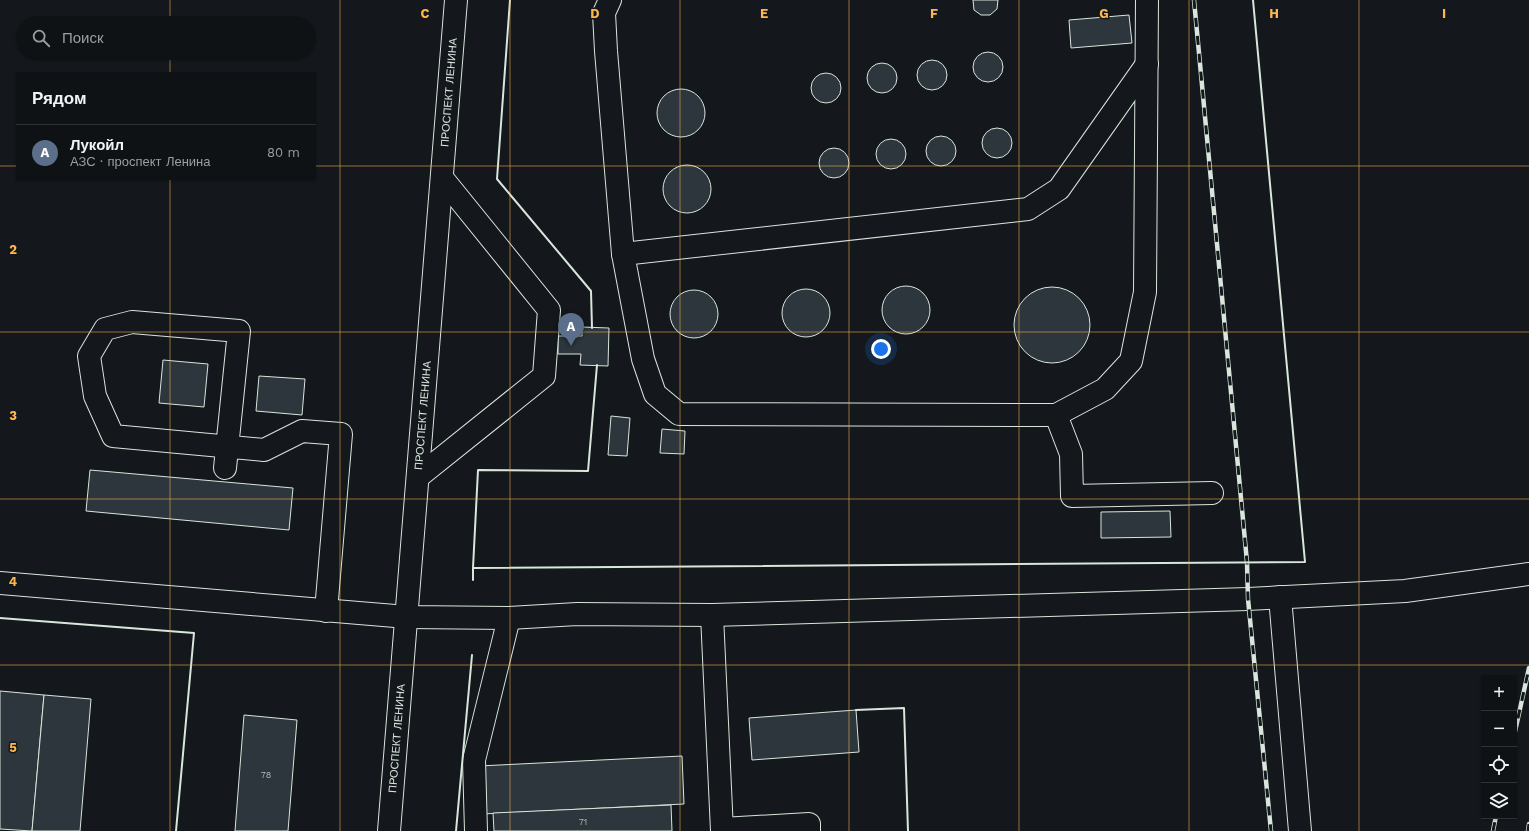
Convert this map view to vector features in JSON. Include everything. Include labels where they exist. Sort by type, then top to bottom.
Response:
[{"type":"street","name":"ПРОСПЕКТ ЛЕНИНА","points":[[389,831],[443,178],[456,0]]},
{"type":"street","points":[[610,0],[604,13],[623,254],[643,359],[655,394],[679,414],[1056,415],[1105,389],[1130,361],[1145,292],[1147,0]]},
{"type":"street","points":[[623,254],[1028,209],[1059,189],[1147,64]]},
{"type":"street","points":[[418,478],[544,376],[549,310],[443,178]]},
{"type":"street","points":[[225,468],[227,447],[239,331],[132,322],[105,329],[89,356],[95,396],[113,436],[227,447],[264,450],[302,431],[341,434],[326,611]]},
{"type":"street","points":[[1056,415],[1070,454],[1072,496],[1212,493]]},
{"type":"street","points":[[0,583],[407,617],[510,618],[577,614],[712,615],[1280,597],[1405,591],[1529,574]]},
{"type":"street","points":[[1280,597],[1300,831]]},
{"type":"street","points":[[712,615],[722,830],[809,824],[809,831]]},
{"type":"street","points":[[476,831],[474,760],[510,618]]},
{"type":"building","points":[[973,0],[998,0],[997,9],[990,15],[981,15],[974,10]]},
{"type":"building","points":[[1129,15],[1132,43],[1071,48],[1069,20]]},
{"type":"building","points":[[988,52],[999,56],[1003,67],[999,78],[988,82],[977,78],[973,67],[977,56]]},
{"type":"building","points":[[932,60],[943,64],[947,75],[943,86],[932,90],[921,86],[917,75],[921,64]]},
{"type":"building","points":[[882,63],[893,67],[897,78],[893,89],[882,93],[871,89],[867,78],[871,67]]},
{"type":"building","points":[[826,73],[837,77],[841,88],[837,99],[826,103],[815,99],[811,88],[815,77]]},
{"type":"building","points":[[681,89],[690,91],[698,96],[703,104],[705,113],[703,122],[698,130],[690,135],[681,137],[672,135],[664,130],[659,122],[657,113],[659,104],[664,96],[672,91]]},
{"type":"building","points":[[997,128],[1008,132],[1012,143],[1008,154],[997,158],[986,154],[982,143],[986,132]]},
{"type":"building","points":[[941,136],[952,140],[956,151],[952,162],[941,166],[930,162],[926,151],[930,140]]},
{"type":"building","points":[[891,139],[902,143],[906,154],[902,165],[891,169],[880,165],[876,154],[880,143]]},
{"type":"building","points":[[834,148],[845,152],[849,163],[845,174],[834,178],[823,174],[819,163],[823,152]]},
{"type":"building","points":[[687,165],[696,167],[704,172],[709,180],[711,189],[709,198],[704,206],[696,211],[687,213],[678,211],[670,206],[665,198],[663,189],[665,180],[670,172],[678,167]]},
{"type":"building","points":[[906,286],[915,288],[923,293],[928,301],[930,310],[928,319],[923,327],[915,332],[906,334],[897,332],[889,327],[884,319],[882,310],[884,301],[889,293],[897,288]]},
{"type":"building","points":[[1052,287],[1066,290],[1079,298],[1087,311],[1090,325],[1087,339],[1079,352],[1066,360],[1052,363],[1038,360],[1025,352],[1017,339],[1014,325],[1017,311],[1025,298],[1038,290]]},
{"type":"building","points":[[806,289],[815,291],[823,296],[828,304],[830,313],[828,322],[823,330],[815,335],[806,337],[797,335],[789,330],[784,322],[782,313],[784,304],[789,296],[797,291]]},
{"type":"building","points":[[694,290],[703,292],[711,297],[716,305],[718,314],[716,323],[711,331],[703,336],[694,338],[685,336],[677,331],[672,323],[670,314],[672,305],[677,297],[685,292]]},
{"type":"building","points":[[582,327],[609,328],[608,366],[580,365],[581,354],[558,354],[558,336],[582,336]]},
{"type":"building","points":[[163,360],[208,364],[204,407],[159,403]]},
{"type":"building","points":[[259,376],[305,379],[302,415],[256,411]]},
{"type":"building","points":[[611,416],[630,418],[627,456],[608,455]]},
{"type":"building","points":[[662,429],[685,431],[684,454],[660,453]]},
{"type":"building","points":[[90,470],[293,488],[289,530],[86,511]]},
{"type":"building","points":[[1170,511],[1171,537],[1101,538],[1101,512]]},
{"type":"building","points":[[0,691],[44,695],[32,831],[0,829]]},
{"type":"building","points":[[44,695],[91,699],[80,831],[32,831]]},
{"type":"building","points":[[856,710],[859,752],[752,760],[749,718]]},
{"type":"building","points":[[244,715],[297,720],[288,831],[235,831]]},
{"type":"building","points":[[682,756],[684,804],[482,814],[479,766]]},
{"type":"building","points":[[671,805],[672,831],[494,831],[493,813]]},
{"type":"railway","points":[[1194,0],[1247,562],[1248,599],[1271,831]]},
{"type":"railway","points":[[1517,722],[1529,668]]},
{"type":"railway","points":[[1493,831],[1495,819]]},
{"type":"railway","points":[[1528,831],[1529,824]]},
{"type":"wall","points":[[510,0],[497,179],[591,291],[592,328]]},
{"type":"wall","points":[[597,365],[588,471],[478,470],[473,568],[1305,562],[1253,0]]},
{"type":"wall","points":[[473,568],[473,580]]},
{"type":"wall","points":[[0,618],[194,633],[176,831]]},
{"type":"wall","points":[[456,831],[472,655]]},
{"type":"wall","points":[[856,710],[904,708],[908,831]]},
{"type":"place","name":"Лукойл","points":[[571,346]]}]
